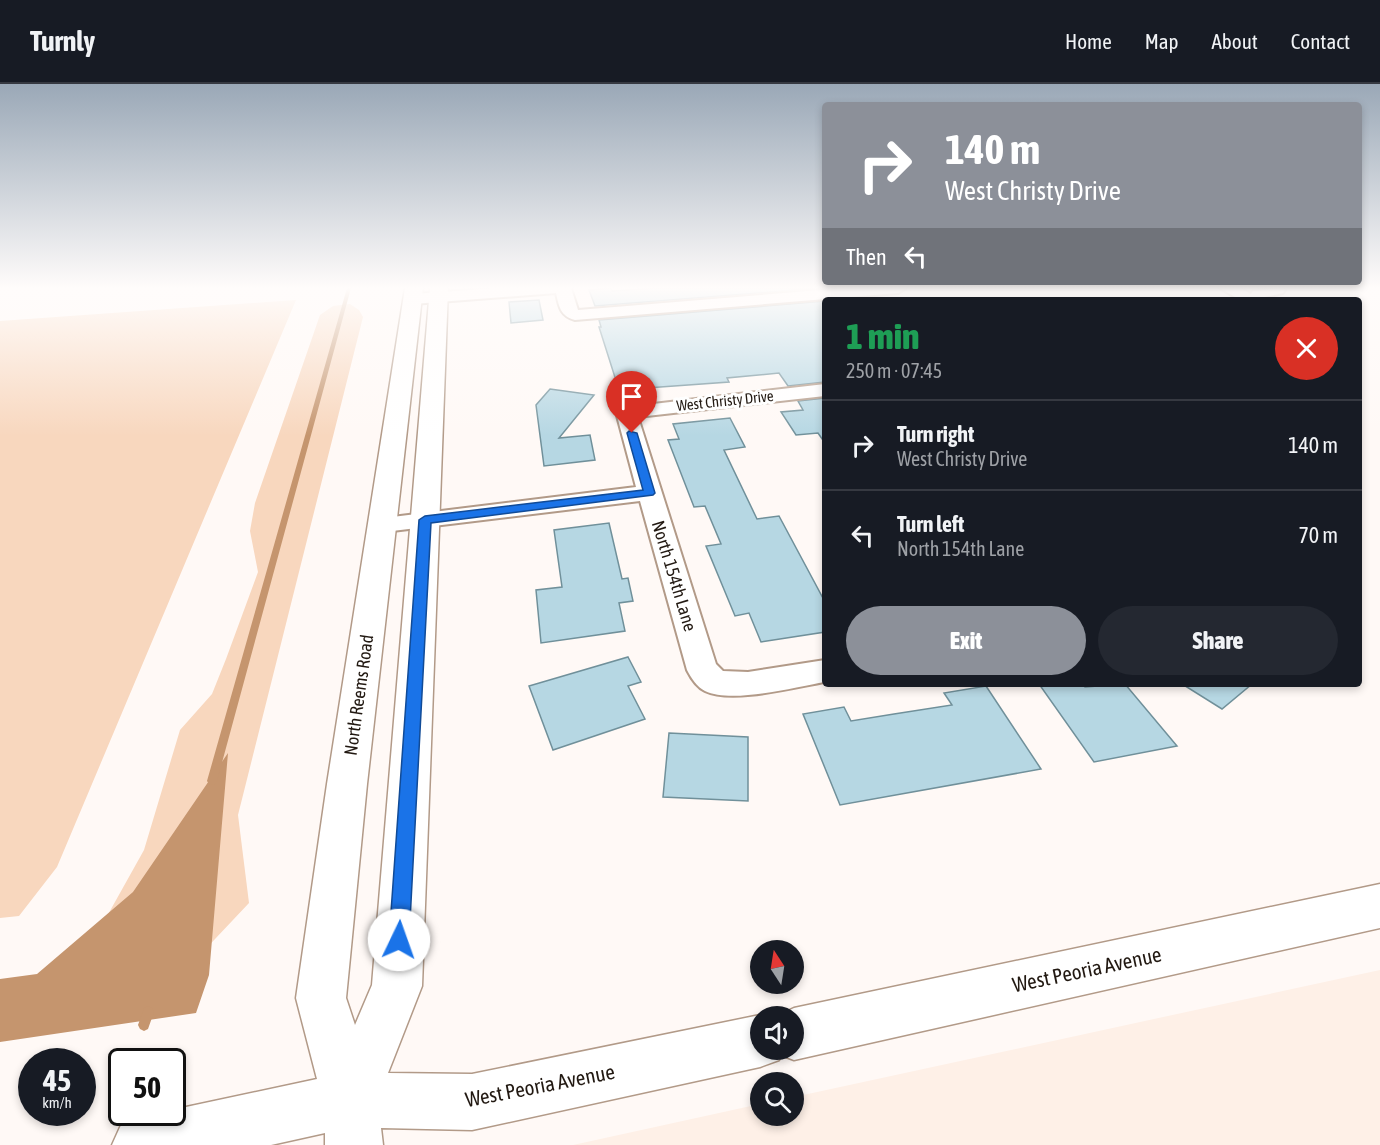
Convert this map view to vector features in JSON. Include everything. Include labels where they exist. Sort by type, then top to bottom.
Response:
[{"type":"main road","name":"North Reems Road","points":[[352,1122],[397,986],[405,513],[411,338]]},
{"type":"main road","name":"North Reems Road","points":[[352,1122],[321,998],[347,784],[405,513],[432,338]]},
{"type":"main road","name":"West Peoria Avenue","points":[[804,1032],[1380,906]]},
{"type":"main road","name":"West Peoria Avenue","points":[[143,1144],[352,1122],[472,1102],[750,1043]]},
{"type":"street","name":"West Christy Drive","points":[[626,412],[822,390]]},
{"type":"street","name":"North 154th Lane","points":[[626,412],[702,670],[715,682],[748,684],[822,672]]},
{"type":"street","points":[[405,513],[647,484]]},
{"type":"shaded area","points":[[0,338],[280,338],[57,867],[19,916],[0,918]]},
{"type":"shaded area","points":[[312,338],[358,338],[238,815],[249,903],[182,974],[82,961],[144,850],[180,730],[212,694],[226,659],[258,572],[250,531],[255,503]]},
{"type":"shaded area","points":[[228,753],[209,975],[196,1013],[0,1042],[0,979],[37,974],[133,892]]},
{"type":"shaded area","points":[[1380,970],[1380,1145],[573,1145],[750,1106],[750,1126],[804,1126],[804,1095]]},
{"type":"building","points":[[602,338],[822,338],[822,382],[788,386],[779,373],[727,378],[729,382],[619,390]]},
{"type":"building","points":[[550,389],[594,395],[559,438],[590,435],[595,460],[544,466],[536,405]]},
{"type":"building","points":[[822,398],[822,439],[818,433],[796,435],[781,412],[803,410],[798,401]]},
{"type":"building","points":[[730,418],[745,447],[724,450],[757,519],[779,516],[822,596],[822,632],[761,642],[749,613],[735,616],[706,546],[721,544],[705,506],[694,507],[668,440],[679,439],[673,424]]},
{"type":"building","points":[[609,523],[622,579],[628,578],[633,601],[619,603],[625,631],[541,643],[536,590],[562,587],[554,530]]},
{"type":"building","points":[[628,657],[641,682],[628,686],[645,719],[553,750],[529,686]]},
{"type":"building","points":[[987,687],[1041,769],[840,805],[803,714],[844,707],[851,721],[952,705],[944,693]]},
{"type":"building","points":[[1041,687],[1128,687],[1177,746],[1094,762]]},
{"type":"building","points":[[1187,687],[1248,687],[1222,709]]},
{"type":"building","points":[[669,733],[748,737],[748,801],[663,797]]},
{"type":"waterway","points":[[212,781],[335,338]]},
{"type":"waterway","points":[[144,1025],[148,1012]]},
{"type":"route","points":[[399,940],[425,520],[649,493],[632,433]]}]
